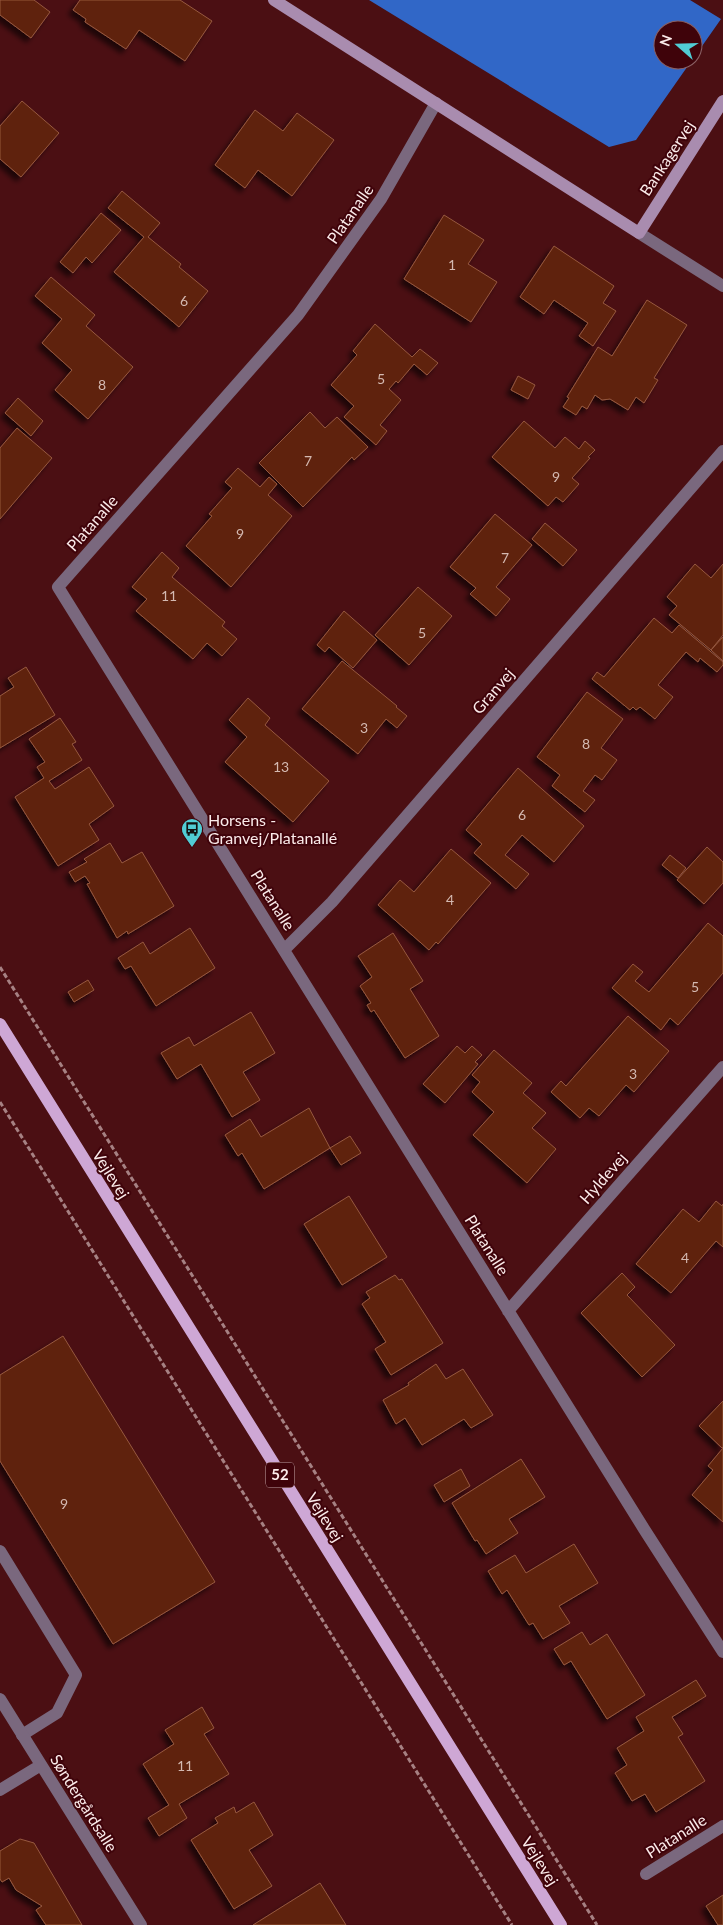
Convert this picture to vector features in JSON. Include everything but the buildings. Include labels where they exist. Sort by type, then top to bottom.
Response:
[{"type":"main road","name":"Vejlevej","points":[[0,1024],[561,1925]]},
{"type":"street","points":[[274,0],[723,286]]},
{"type":"street","name":"Bankagervej","points":[[639,233],[723,101]]},
{"type":"street","name":"Platanalle","points":[[436,103],[381,199],[298,315],[58,587],[644,1529],[722,1646]]},
{"type":"street","name":"Granvej","points":[[285,950],[332,902],[723,451]]},
{"type":"street","name":"Hyldevej","points":[[508,1310],[723,1067]]},
{"type":"street","points":[[0,1551],[76,1676],[57,1712],[22,1735]]},
{"type":"street","name":"Søndergårdsalle","points":[[0,1699],[140,1925]]},
{"type":"street","points":[[0,1790],[41,1765]]},
{"type":"street","name":"Platanalle","points":[[646,1874],[723,1826]]},
{"type":"path","points":[[0,967],[597,1925]]},
{"type":"path","points":[[0,1102],[512,1925]]},
{"type":"water","points":[[369,0],[690,0],[721,19],[703,45],[703,20],[653,20],[653,70],[685,70],[636,140],[609,147]]},
{"type":"place","name":"Horsens - Granvej/Platanallé","points":[[192,848]]}]
